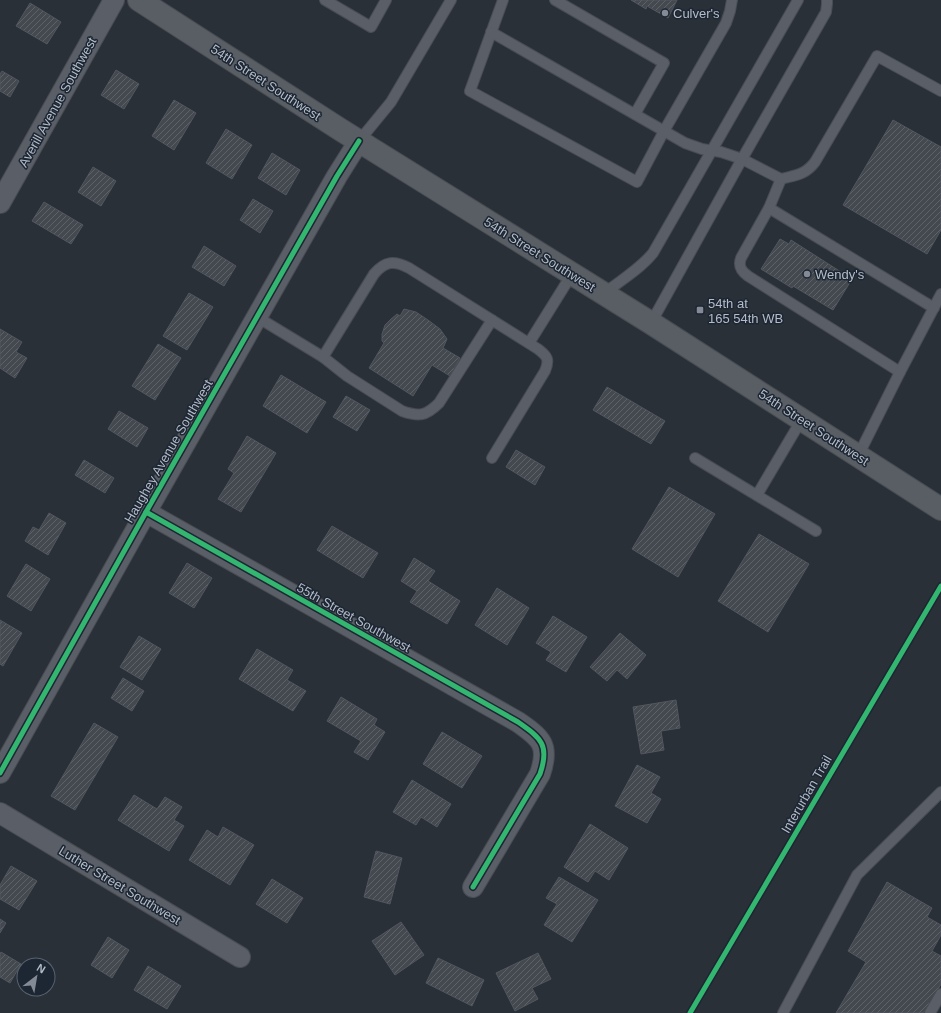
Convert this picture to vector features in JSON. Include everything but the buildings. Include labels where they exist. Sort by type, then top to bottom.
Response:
[{"type":"main road","name":"54th Street Southwest","points":[[139,0],[359,141],[651,323],[941,509]]},
{"type":"street","name":"Averill Avenue Southwest","points":[[0,203],[114,0]]},
{"type":"street","name":"Haughey Avenue Southwest","points":[[0,773],[146,512],[337,176],[359,141]]},
{"type":"street","name":"55th Street Southwest","points":[[146,512],[518,722],[535,734],[544,750],[543,764],[535,782],[473,887]]},
{"type":"street","name":"Luther Street Southwest","points":[[0,812],[240,957]]},
{"type":"lane","points":[[325,0],[371,27],[386,0]]},
{"type":"lane","points":[[359,141],[391,102],[451,0]]},
{"type":"lane","points":[[503,0],[470,91],[637,182],[664,131],[726,23],[732,0]]},
{"type":"lane","points":[[555,0],[664,62],[635,114]]},
{"type":"lane","points":[[603,294],[640,266],[653,253],[798,0]]},
{"type":"lane","points":[[651,323],[826,12],[827,0]]},
{"type":"lane","points":[[491,32],[685,143],[694,147],[721,152],[742,159],[781,179],[804,173],[815,162],[877,56],[941,91]]},
{"type":"lane","points":[[781,179],[769,208],[739,263],[743,273],[900,372]]},
{"type":"lane","points":[[769,208],[934,308]]},
{"type":"lane","points":[[322,357],[379,268],[386,264],[394,263],[402,264],[409,268],[529,343],[543,353],[547,358],[548,364],[545,371],[492,458]]},
{"type":"lane","points":[[529,343],[572,274]]},
{"type":"lane","points":[[858,456],[941,294]]},
{"type":"lane","points":[[257,317],[322,357],[347,376],[402,411],[411,414],[428,413],[439,403],[492,320]]},
{"type":"lane","points":[[757,495],[802,420]]},
{"type":"lane","points":[[695,458],[816,531]]},
{"type":"lane","points":[[783,1013],[857,875],[941,792]]},
{"type":"lane","points":[[930,1013],[941,994]]},
{"type":"cycle path","points":[[0,773],[146,512],[337,176],[359,141]]},
{"type":"cycle path","points":[[146,512],[518,722],[538,738],[541,743],[544,756],[540,774],[473,887]]},
{"type":"cycle path","name":"Interurban Trail","points":[[690,1013],[941,586]]},
{"type":"place","name":"Culver's","points":[[665,13]]},
{"type":"place","name":"Wendy's","points":[[807,274]]},
{"type":"place","name":"54th at 165 54th WB","points":[[700,310]]}]
